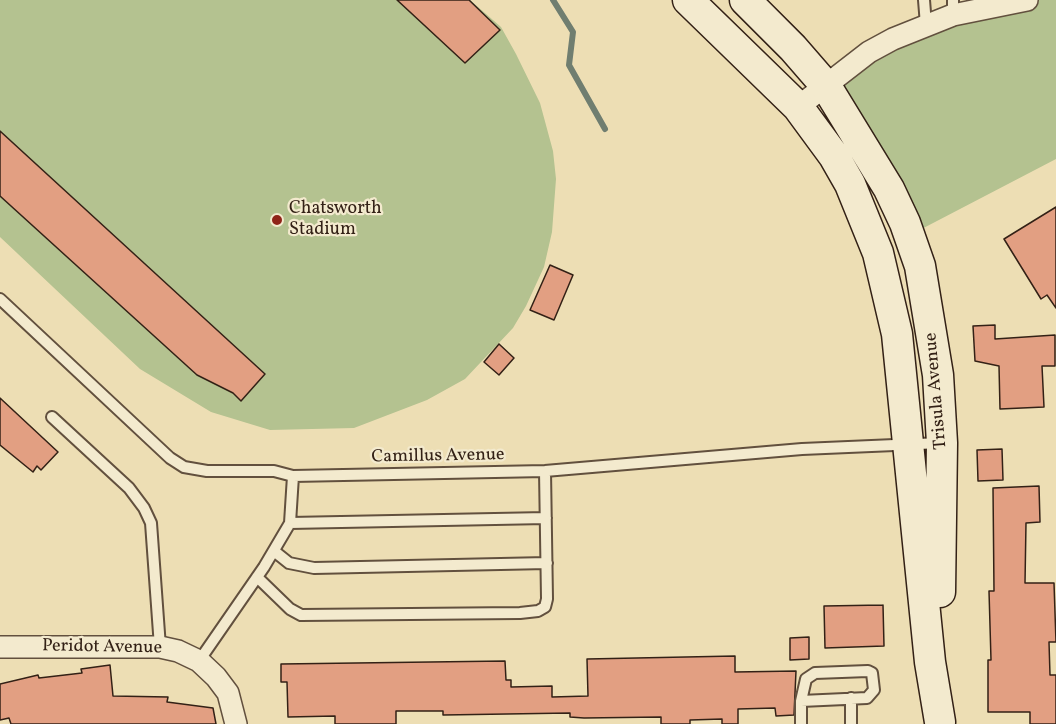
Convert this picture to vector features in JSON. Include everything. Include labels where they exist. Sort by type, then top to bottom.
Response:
[{"type":"street","name":"Trisula Avenue","points":[[688,0],[736,44],[798,107],[834,156],[850,184],[878,253],[897,334],[930,662],[940,723]]},
{"type":"street","points":[[798,107],[869,52],[926,25],[953,8],[1027,0]]},
{"type":"street","name":"Trisula Avenue","points":[[754,4],[826,86],[889,189],[905,223],[920,266],[938,375],[942,443],[940,723]]},
{"type":"street","name":"Peridot Avenue","points":[[0,647],[160,647],[178,651],[199,662],[228,693],[236,724]]},
{"type":"lane","points":[[924,0],[926,25]]},
{"type":"lane","name":"Camillus Avenue","points":[[0,299],[170,458],[184,467],[207,471],[274,471],[293,476],[544,471],[802,449],[942,443]]},
{"type":"lane","points":[[52,417],[129,488],[144,508],[151,523],[160,647]]},
{"type":"lane","points":[[257,577],[290,609],[301,615],[520,613],[544,607],[547,599],[547,563],[544,471]]},
{"type":"lane","points":[[199,662],[257,577],[290,523],[293,476]]},
{"type":"lane","points":[[290,523],[546,518]]},
{"type":"lane","points":[[274,551],[289,562],[314,568],[547,563]]},
{"type":"lane","points":[[801,701],[867,698],[872,694],[870,671],[810,675],[802,687],[801,701],[801,724]]},
{"type":"lane","points":[[851,699],[851,724]]},
{"type":"green space","name":"Chatsworth Stadium","points":[[0,0],[470,0],[501,27],[516,54],[540,103],[553,151],[556,179],[552,232],[544,267],[513,328],[465,379],[427,400],[354,428],[270,430],[211,412],[140,369],[0,237]]},
{"type":"green space","points":[[1015,0],[1056,0],[1056,159],[912,234],[825,85],[867,51]]},
{"type":"building","points":[[397,0],[469,0],[500,30],[465,63]]},
{"type":"building","points":[[0,131],[265,374],[241,401],[233,393],[197,375],[0,196]]},
{"type":"building","points":[[1056,207],[1056,308],[1047,295],[1041,299],[1004,239]]},
{"type":"building","points":[[550,265],[573,275],[554,320],[530,310]]},
{"type":"building","points":[[995,325],[995,339],[1055,335],[1055,366],[1042,366],[1044,407],[1000,409],[999,366],[975,361],[973,326]]},
{"type":"building","points":[[499,344],[514,358],[499,375],[484,362]]},
{"type":"building","points":[[0,398],[58,452],[41,470],[37,466],[33,472],[0,445]]},
{"type":"building","points":[[1002,449],[1003,480],[978,481],[977,450]]},
{"type":"building","points":[[1039,486],[1040,522],[1026,523],[1025,583],[1054,583],[1056,642],[1049,642],[1050,675],[1056,675],[1056,724],[1030,724],[1030,712],[988,712],[988,660],[991,660],[989,591],[994,591],[993,488]]},
{"type":"building","points":[[883,605],[884,646],[825,648],[824,606]]},
{"type":"building","points":[[809,637],[809,659],[790,660],[790,638]]},
{"type":"building","points":[[735,656],[735,672],[796,671],[794,715],[776,716],[775,708],[738,709],[738,724],[722,724],[722,719],[690,720],[690,724],[661,724],[661,717],[584,718],[570,717],[570,713],[443,715],[443,711],[396,711],[396,724],[335,724],[335,716],[288,717],[287,682],[281,682],[281,664],[505,661],[506,680],[511,680],[511,687],[552,686],[552,697],[588,696],[587,659]]},
{"type":"building","points":[[110,665],[113,696],[168,697],[167,702],[213,708],[216,724],[11,724],[9,718],[0,720],[0,684],[38,675],[39,678],[82,673],[81,669]]},
{"type":"waterway","points":[[553,0],[573,32],[569,65],[605,129]]},
{"type":"place","name":"Chatsworth Stadium","points":[[277,220]]}]
